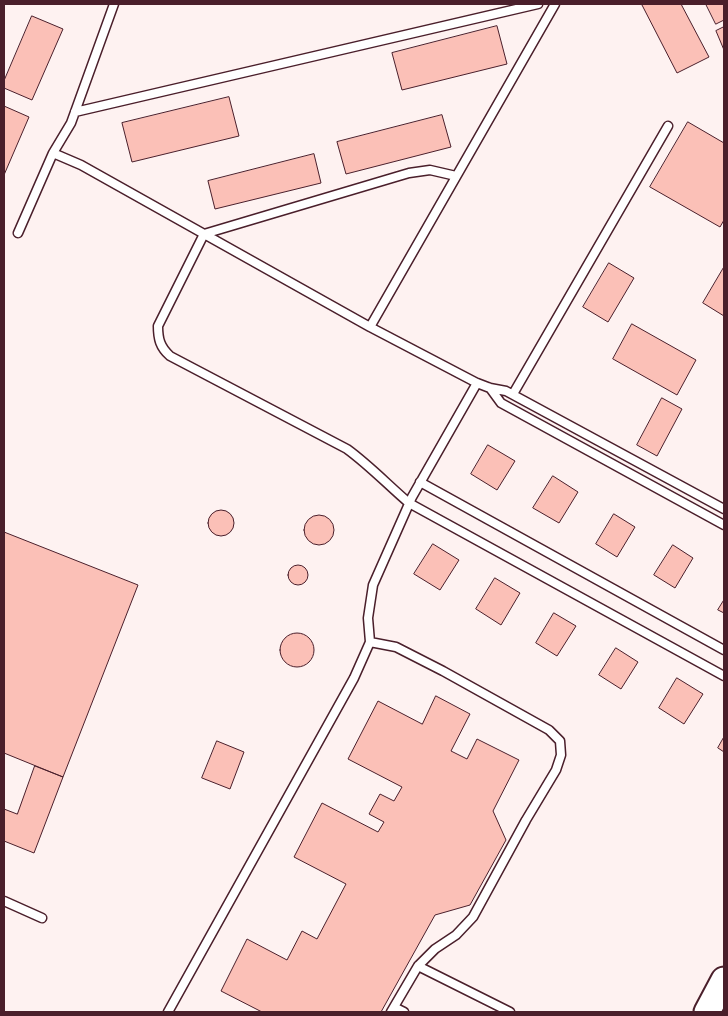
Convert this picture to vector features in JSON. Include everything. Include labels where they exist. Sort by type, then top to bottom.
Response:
[{"type":"main road","points":[[707,1012],[724,980]]},
{"type":"lane","points":[[18,233],[53,153],[71,123],[114,4]]},
{"type":"lane","points":[[75,112],[538,4]]},
{"type":"lane","points":[[370,327],[555,4]]},
{"type":"lane","points":[[512,394],[668,126]]},
{"type":"lane","points":[[53,153],[81,165],[370,327],[477,382],[512,394],[724,509]]},
{"type":"lane","points":[[456,176],[430,170],[409,174],[204,234],[158,326],[158,338],[162,349],[170,356],[346,449],[368,465],[380,478],[410,502],[724,676]]},
{"type":"lane","points":[[168,1012],[354,678],[370,642],[368,618],[372,585],[420,482],[477,382]]},
{"type":"lane","points":[[490,388],[502,403],[724,524]]},
{"type":"lane","points":[[420,482],[724,650]]},
{"type":"lane","points":[[370,642],[396,647],[443,671],[549,730],[560,741],[561,755],[556,770],[526,820],[473,917],[456,935],[435,949],[418,966],[393,1010],[404,1012]]},
{"type":"lane","points":[[4,901],[42,918]]},
{"type":"lane","points":[[418,966],[510,1012]]},
{"type":"building","points":[[681,4],[709,57],[677,73],[642,5]]},
{"type":"building","points":[[706,4],[724,4],[724,20],[716,24]]},
{"type":"building","points":[[32,16],[63,29],[32,100],[4,88],[4,81]]},
{"type":"building","points":[[497,26],[507,64],[402,90],[392,53]]},
{"type":"building","points":[[724,27],[724,50],[716,31]]},
{"type":"building","points":[[229,97],[239,136],[132,162],[122,123]]},
{"type":"building","points":[[4,106],[29,117],[4,175]]},
{"type":"building","points":[[442,115],[451,147],[346,174],[337,142]]},
{"type":"building","points":[[688,122],[724,143],[724,220],[720,227],[650,187]]},
{"type":"building","points":[[314,154],[321,183],[215,209],[208,181]]},
{"type":"building","points":[[609,263],[634,278],[608,322],[583,307]]},
{"type":"building","points":[[724,267],[724,316],[703,303]]},
{"type":"building","points":[[632,324],[696,360],[677,395],[613,359]]},
{"type":"building","points":[[662,398],[682,409],[657,456],[637,445]]},
{"type":"building","points":[[488,445],[515,461],[497,490],[471,474]]},
{"type":"building","points":[[553,476],[578,492],[559,523],[533,508]]},
{"type":"building","points":[[221,510],[230,514],[234,523],[230,532],[221,536],[212,532],[208,523],[212,514]]},
{"type":"building","points":[[614,514],[635,527],[617,557],[596,544]]},
{"type":"building","points":[[319,515],[330,519],[334,530],[330,541],[319,545],[308,541],[304,530],[308,519]]},
{"type":"building","points":[[4,532],[138,585],[63,777],[4,753]]},
{"type":"building","points":[[433,544],[459,560],[440,590],[414,574]]},
{"type":"building","points":[[673,545],[693,558],[675,588],[654,575]]},
{"type":"building","points":[[294,565],[302,565],[308,571],[308,579],[302,585],[294,585],[288,579],[288,571]]},
{"type":"building","points":[[495,578],[520,593],[501,625],[476,609]]},
{"type":"building","points":[[724,600],[724,613],[718,610]]},
{"type":"building","points":[[554,613],[576,626],[557,656],[536,643]]},
{"type":"building","points":[[297,633],[304,634],[309,638],[313,643],[313,657],[309,662],[304,666],[297,667],[290,666],[285,662],[281,657],[280,650],[281,643],[285,638],[290,634]]},
{"type":"building","points":[[616,648],[638,662],[621,689],[599,675]]},
{"type":"building","points":[[677,678],[703,694],[684,724],[659,708]]},
{"type":"building","points":[[436,696],[470,714],[451,751],[467,759],[477,739],[519,760],[493,811],[506,840],[470,905],[435,915],[381,1012],[262,1012],[221,991],[247,939],[287,960],[302,931],[317,939],[346,884],[294,857],[322,803],[378,832],[384,822],[369,814],[380,794],[394,801],[402,787],[348,759],[378,701],[422,724]]},
{"type":"building","points":[[724,737],[724,752],[718,748]]},
{"type":"building","points":[[217,741],[244,752],[230,789],[202,778]]},
{"type":"building","points":[[35,766],[63,777],[34,853],[4,841],[4,809],[17,814]]}]
